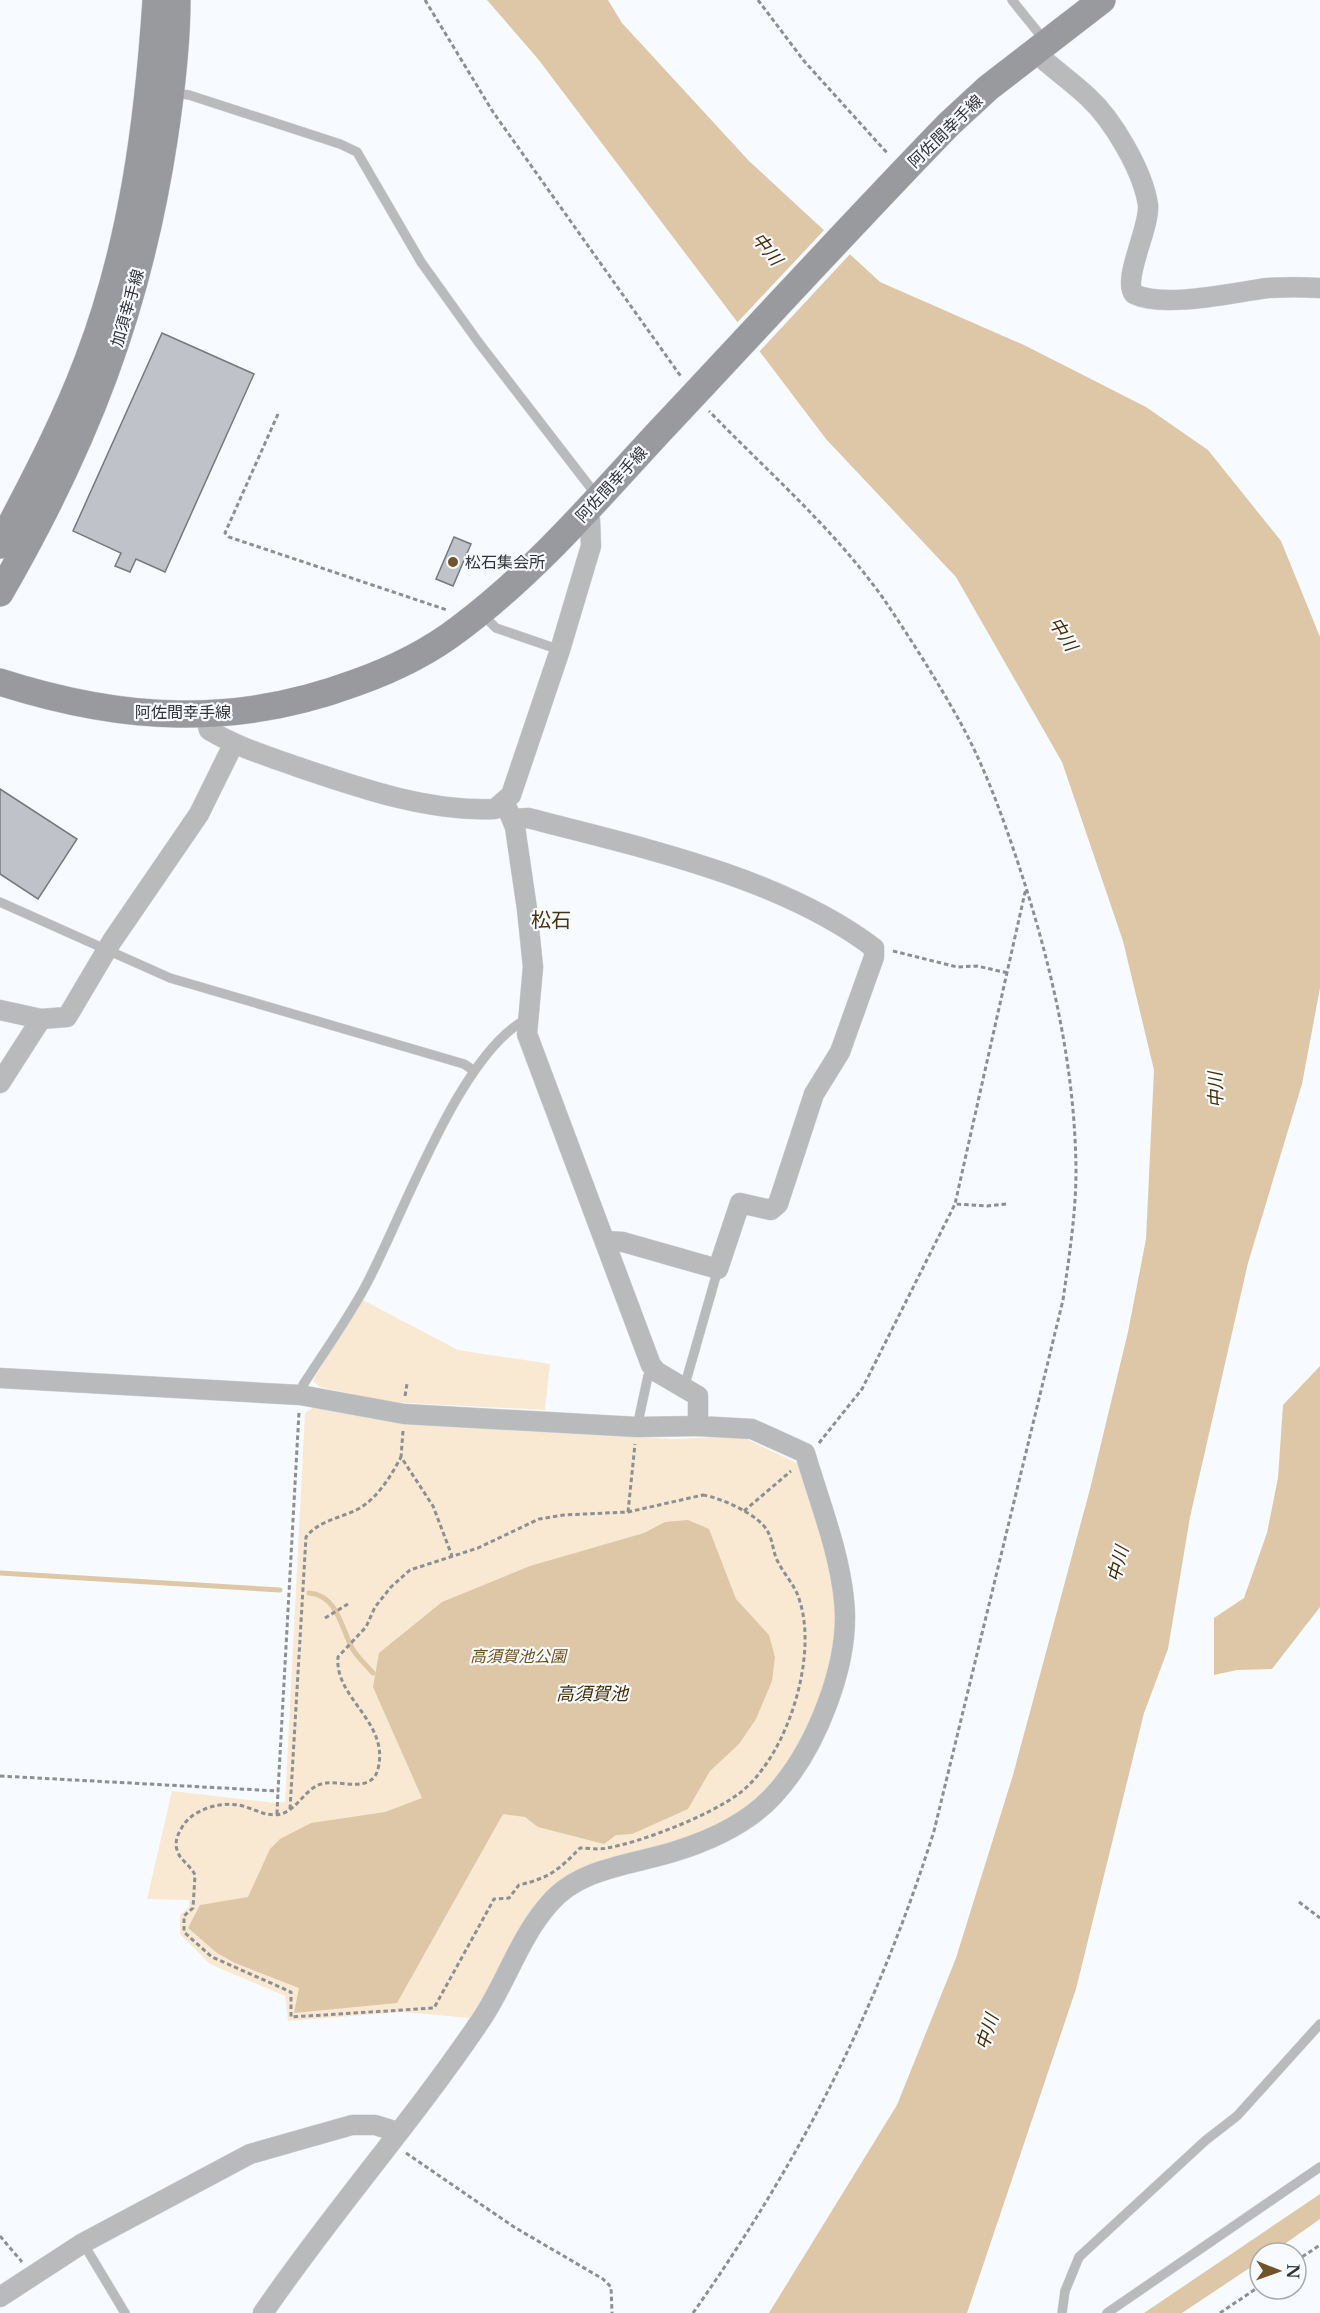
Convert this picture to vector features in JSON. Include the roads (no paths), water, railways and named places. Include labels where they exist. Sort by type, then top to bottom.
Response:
[{"type":"main road","name":"加須幸手線","points":[[0,545],[41,469],[67,412],[89,359],[113,284],[125,237],[145,132],[156,0]]},
{"type":"main road","name":"加須幸手線","points":[[0,593],[40,524],[75,452],[122,331],[145,243],[171,93],[177,0]]},
{"type":"main road","name":"阿佐間幸手線","points":[[0,682],[62,700],[117,711],[168,716],[205,715],[286,705],[327,694],[412,659],[474,617],[515,582],[592,504],[896,179],[988,88],[1102,0]]},
{"type":"street","points":[[1041,48],[1093,102],[1131,157],[1148,208],[1145,233],[1130,282],[1134,294],[1140,297],[1175,299],[1269,288],[1320,288]]},
{"type":"street","points":[[592,504],[591,546],[560,650],[511,795],[509,811],[527,909],[532,967],[526,1019],[527,1034],[632,1314],[655,1369],[698,1396],[698,1426]]},
{"type":"street","points":[[205,715],[209,730],[233,745],[334,780],[397,797],[480,810],[509,811],[730,874],[832,920],[874,948],[874,957],[840,1052],[814,1094],[777,1204],[771,1209],[740,1203],[718,1269],[623,1242],[606,1241]]},
{"type":"street","points":[[0,1010],[41,1019],[67,1017],[110,950],[112,941],[199,814],[233,745]]},
{"type":"street","points":[[0,1083],[41,1019]]},
{"type":"street","points":[[0,1378],[300,1395],[404,1414],[637,1427],[698,1426],[752,1430],[806,1453],[841,1582],[845,1625],[839,1663],[815,1732],[772,1796],[737,1825],[677,1851],[583,1878],[563,1890],[548,1904],[522,1943],[483,2018],[298,2263],[264,2313]]},
{"type":"street","points":[[0,2297],[32,2274],[83,2243],[250,2154],[352,2125],[375,2125],[394,2137]]},
{"type":"lane","points":[[1012,0],[1041,48]]},
{"type":"lane","points":[[171,93],[189,94],[340,144],[357,152],[421,262],[592,504]]},
{"type":"lane","points":[[474,617],[496,628],[560,650]]},
{"type":"lane","points":[[0,902],[170,978],[464,1064],[473,1070]]},
{"type":"lane","points":[[300,1395],[303,1385],[365,1287],[473,1070],[511,1027],[526,1019]]},
{"type":"lane","points":[[684,1388],[718,1269]]},
{"type":"lane","points":[[637,1427],[648,1376],[655,1369]]},
{"type":"lane","points":[[1062,2313],[1065,2291],[1079,2257],[1206,2140],[1237,2116],[1320,2024]]},
{"type":"lane","points":[[1107,2313],[1320,2167]]},
{"type":"lane","points":[[83,2243],[121,2311]]},
{"type":"water","name":"中川","points":[[487,0],[608,0],[622,23],[749,161],[880,282],[1024,345],[1146,407],[1208,450],[1281,541],[1320,637],[1320,988],[1302,1084],[1248,1263],[1190,1517],[1168,1649],[1144,1713],[1076,1989],[967,2313],[769,2313],[897,2105],[956,1958],[1013,1775],[1090,1489],[1128,1332],[1146,1239],[1154,1070],[1123,941],[1062,762],[956,577],[826,439],[538,59]]},
{"type":"water","points":[[1320,1366],[1320,1607],[1272,1669],[1237,1670],[1214,1675],[1214,1618],[1244,1598],[1267,1533],[1278,1478],[1283,1405]]},
{"type":"water","name":"高須賀池","points":[[688,1520],[709,1529],[736,1599],[769,1635],[775,1657],[772,1681],[756,1719],[739,1744],[710,1771],[688,1809],[632,1834],[616,1835],[604,1844],[538,1827],[525,1817],[503,1814],[397,2003],[294,2013],[299,1988],[235,1963],[217,1953],[188,1928],[200,1905],[248,1897],[270,1849],[280,1839],[311,1823],[385,1812],[422,1798],[373,1687],[379,1653],[442,1602],[530,1566],[644,1533],[665,1522]]},
{"type":"water","points":[[1320,2194],[1320,2219],[1289,2241],[1250,2241]]},
{"type":"water","points":[[1248,2243],[1248,2269],[1182,2313],[1144,2313]]},
{"type":"waterway","points":[[0,1573],[280,1590]]},
{"type":"waterway","points":[[309,1593],[326,1599],[332,1606],[352,1648],[373,1673]]},
{"type":"place","name":"松石集会所","points":[[453,562]]},
{"type":"district","name":"松石","points":[[551,920]]},
{"type":"park label","name":"高須賀池公園","points":[[518,1656]]}]
